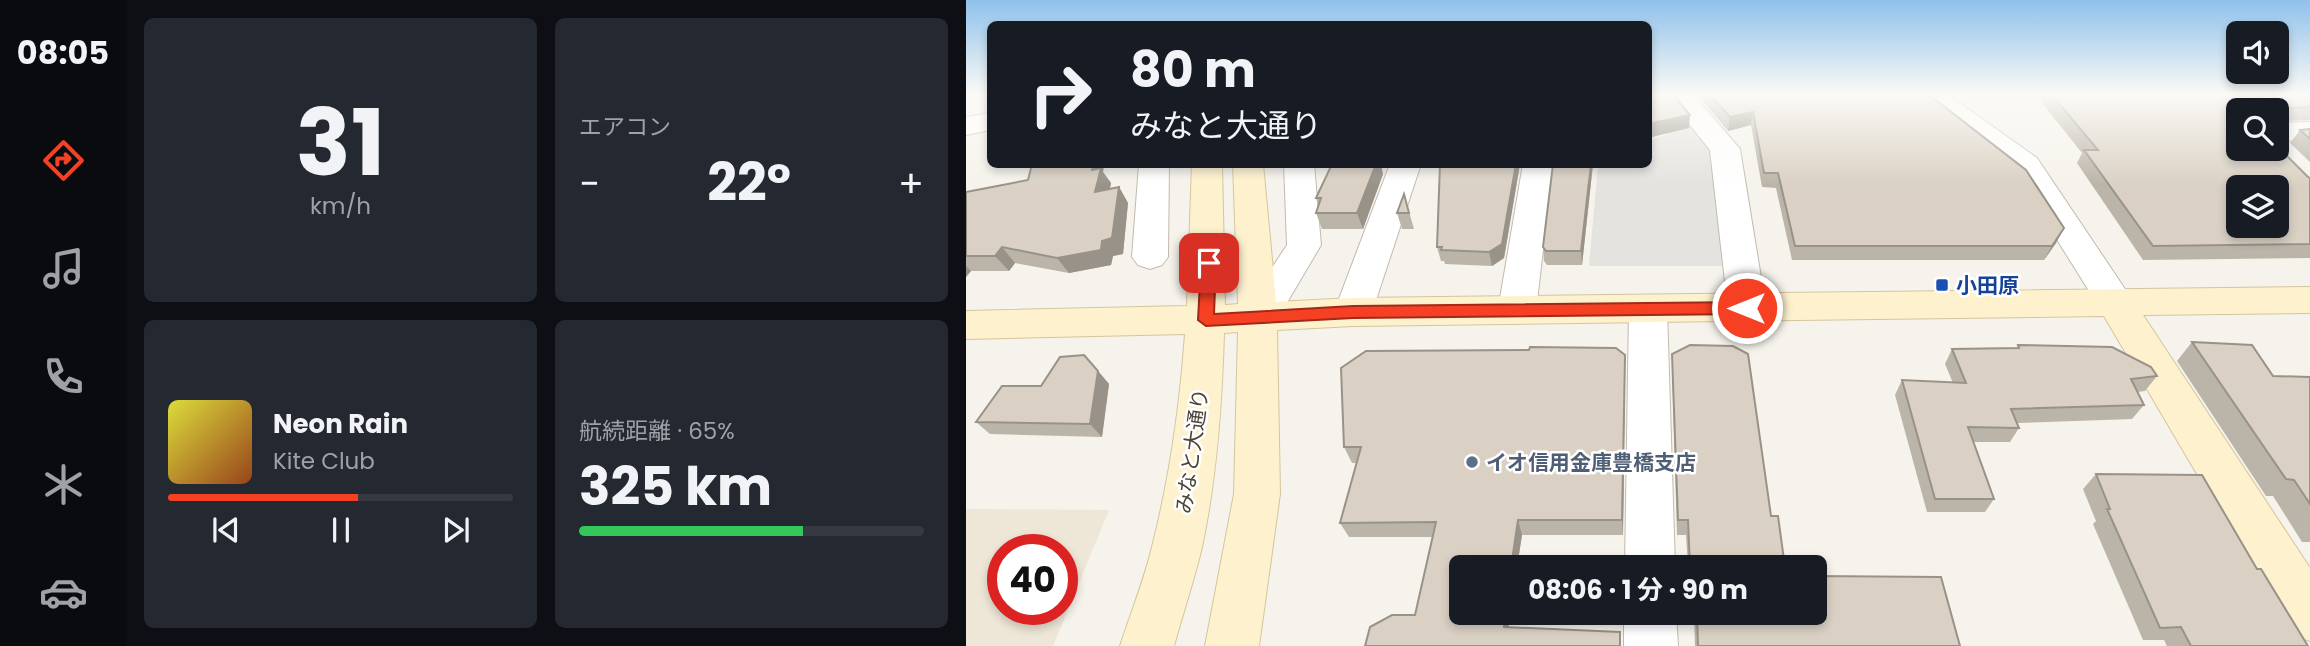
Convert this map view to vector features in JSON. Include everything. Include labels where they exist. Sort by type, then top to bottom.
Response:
[{"type":"street","points":[[1704,124],[1725,149],[1747,308]]},
{"type":"street","points":[[1970,124],[2026,165],[2310,615]]},
{"type":"street","points":[[2289,141],[2310,131]]},
{"type":"street","points":[[1150,257],[1154,168]]},
{"type":"street","name":"みなと大通り","points":[[1147,646],[1178,545],[1199,423],[1209,251],[1207,168]]},
{"type":"street","points":[[1232,646],[1257,494],[1258,318],[1248,168]]},
{"type":"street","points":[[1258,318],[1304,245],[1299,168]]},
{"type":"street","points":[[1353,312],[1405,168]]},
{"type":"street","points":[[1517,310],[1537,168]]},
{"type":"street","points":[[966,325],[1206,320],[1353,312],[2310,300]]},
{"type":"street","points":[[1648,309],[1650,555]]},
{"type":"street","points":[[1650,625],[1651,646]]},
{"type":"shaded area","points":[[1658,124],[1691,124],[1715,150],[1728,266],[1589,266],[1598,168],[1652,168],[1652,139],[1667,135]]},
{"type":"shaded area","points":[[966,509],[1109,510],[1078,585],[1078,534],[987,534],[987,625],[1062,625],[1053,646],[966,646]]},
{"type":"building","points":[[1755,124],[1967,124],[2026,170],[2064,228],[2052,246],[1795,246],[1778,173],[1764,173]]},
{"type":"building","points":[[2076,124],[2226,124],[2226,161],[2289,161],[2289,158],[2310,178],[2310,244],[2153,246],[2084,150],[2098,150]]},
{"type":"building","points":[[2310,129],[2310,139],[2300,130]]},
{"type":"building","points":[[1031,168],[1101,168],[1095,192],[1119,187],[1112,238],[1102,241],[1101,250],[1057,258],[1002,247],[995,256],[966,256],[966,192],[1028,180]]},
{"type":"building","points":[[1330,168],[1374,168],[1357,213],[1316,213],[1321,198],[1316,198]]},
{"type":"building","points":[[1440,168],[1515,168],[1502,244],[1489,252],[1441,250],[1442,247],[1437,247]]},
{"type":"building","points":[[1553,168],[1591,168],[1581,251],[1546,251],[1543,247]]},
{"type":"building","points":[[1404,194],[1409,213],[1397,213]]},
{"type":"building","points":[[2192,342],[2252,345],[2273,376],[2310,377],[2310,504],[2294,480],[2286,479]]},
{"type":"building","points":[[1690,345],[1733,346],[1748,354],[1771,516],[1778,516],[1783,555],[1689,555],[1688,520],[1678,520],[1672,354]]},
{"type":"building","points":[[2018,345],[2112,347],[2151,367],[2157,376],[2131,379],[2144,405],[2011,409],[2019,428],[1968,427],[1994,499],[1935,499],[1902,380],[1966,383],[1952,349],[2019,348]]},
{"type":"building","points":[[1530,347],[1616,348],[1625,355],[1622,520],[1518,520],[1513,555],[1449,555],[1449,625],[1504,625],[1620,632],[1620,646],[1365,646],[1370,627],[1392,615],[1415,615],[1436,522],[1340,523],[1361,447],[1344,447],[1341,368],[1366,351],[1529,350]]},
{"type":"building","points":[[1084,355],[1098,371],[1090,424],[976,422],[1002,386],[1041,386],[1060,357]]},
{"type":"building","points":[[2096,474],[2202,475],[2257,569],[2261,569],[2308,646],[2191,646],[2181,627],[2160,628],[2107,509],[2110,509]]},
{"type":"building","points":[[1827,576],[1941,577],[1960,646],[1698,646],[1697,625],[1827,625]]},
{"type":"place","name":"小田原","points":[[1942,285]]},
{"type":"place","name":"イオ信用金庫豊橋支店","points":[[1472,462]]},
{"type":"route","points":[[1209,263],[1206,320],[1353,312],[1747,308]]}]
